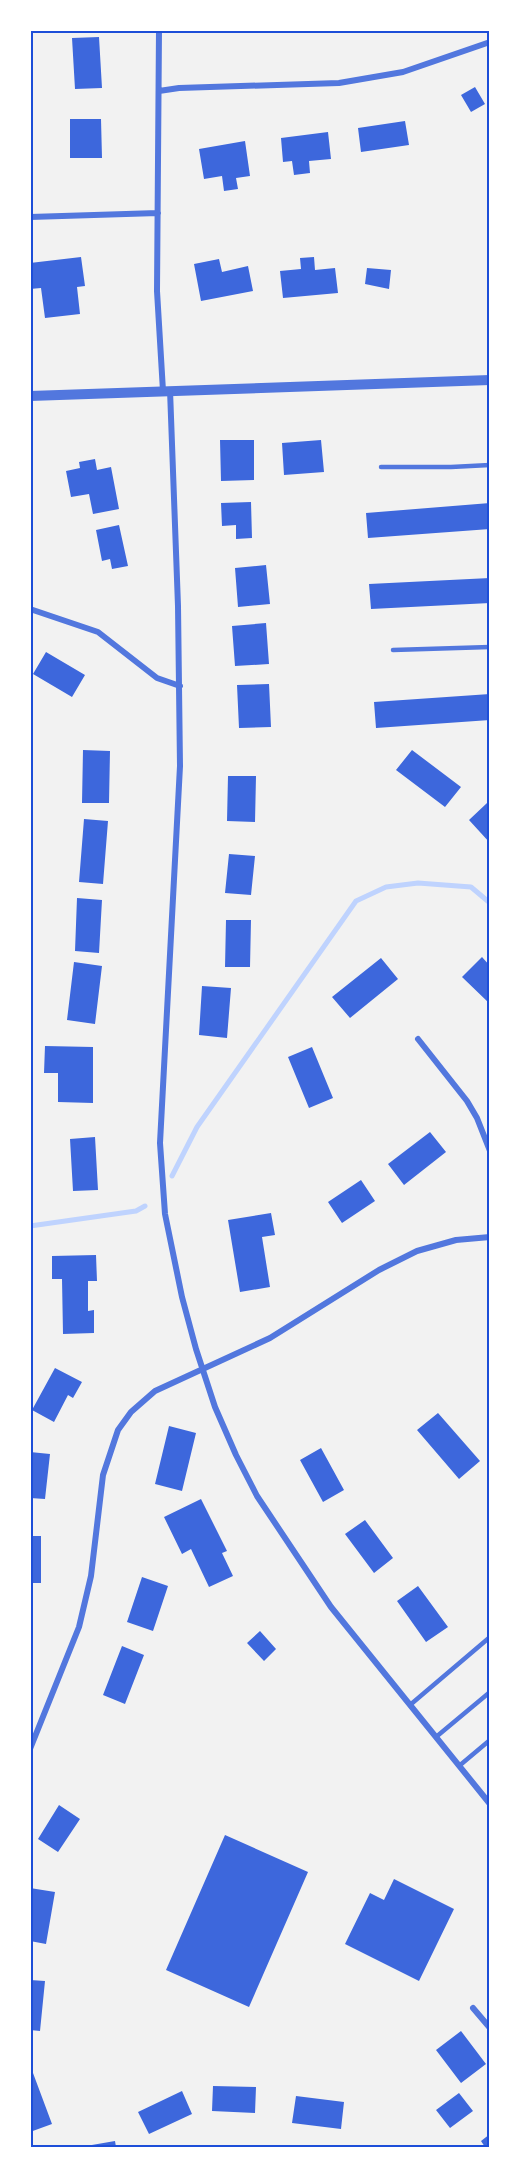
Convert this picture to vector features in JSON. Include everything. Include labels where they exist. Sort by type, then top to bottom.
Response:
[{"type":"street","points":[[159,30],[157,291],[166,390],[180,686],[180,766],[160,1143],[165,1214],[182,1297],[215,1407],[257,1496],[332,1607],[490,1804]]},
{"type":"street","points":[[159,91],[179,88],[339,83],[403,72],[490,42]]},
{"type":"street","points":[[30,217],[158,213]]},
{"type":"street","points":[[30,396],[490,380]]},
{"type":"street","points":[[30,609],[98,632],[157,678],[180,686]]},
{"type":"street","points":[[418,1039],[467,1101],[477,1118],[490,1151]]},
{"type":"street","points":[[30,1749],[79,1627],[91,1575],[103,1475],[118,1430],[131,1412],[155,1391],[270,1338],[379,1270],[417,1251],[456,1240],[490,1237]]},
{"type":"street","points":[[473,2008],[490,2028]]},
{"type":"lane","points":[[381,466],[490,465]]},
{"type":"lane","points":[[393,650],[490,647]]},
{"type":"lane","points":[[410,1705],[490,1637]]},
{"type":"lane","points":[[436,1737],[490,1692]]},
{"type":"lane","points":[[459,1766],[490,1740]]},
{"type":"building","points":[[99,37],[102,88],[75,89],[72,38]]},
{"type":"building","points":[[475,87],[485,104],[471,112],[461,95]]},
{"type":"building","points":[[70,119],[101,119],[102,158],[70,158]]},
{"type":"building","points":[[405,121],[409,145],[361,152],[358,128]]},
{"type":"building","points":[[328,132],[331,159],[309,161],[310,173],[294,175],[292,161],[283,162],[281,138]]},
{"type":"building","points":[[245,141],[250,176],[236,178],[238,189],[224,191],[222,176],[204,179],[199,149]]},
{"type":"building","points":[[81,257],[85,286],[77,287],[80,314],[45,318],[41,288],[30,289],[30,263]]},
{"type":"building","points":[[314,257],[315,270],[335,268],[338,293],[283,298],[280,271],[301,269],[300,258]]},
{"type":"building","points":[[219,259],[222,272],[248,266],[253,291],[201,301],[194,264]]},
{"type":"building","points":[[367,268],[391,270],[389,289],[365,284]]},
{"type":"building","points":[[220,440],[254,440],[254,480],[221,481]]},
{"type":"building","points":[[321,440],[324,472],[284,475],[282,443]]},
{"type":"building","points":[[95,459],[97,470],[111,467],[119,509],[93,514],[89,494],[71,497],[66,471],[80,468],[79,462]]},
{"type":"building","points":[[251,502],[252,538],[236,539],[236,525],[222,526],[221,503]]},
{"type":"building","points":[[490,503],[490,529],[368,538],[366,513]]},
{"type":"building","points":[[119,525],[128,566],[112,569],[110,559],[102,561],[96,530]]},
{"type":"building","points":[[266,565],[270,604],[238,607],[235,568]]},
{"type":"building","points":[[490,578],[490,603],[371,609],[369,584]]},
{"type":"building","points":[[266,623],[269,664],[235,666],[232,626]]},
{"type":"building","points":[[46,652],[85,675],[72,697],[33,674]]},
{"type":"building","points":[[269,684],[271,727],[239,728],[237,685]]},
{"type":"building","points":[[490,694],[490,720],[376,728],[374,702]]},
{"type":"building","points":[[83,750],[110,751],[109,803],[82,803]]},
{"type":"building","points":[[412,750],[461,787],[445,807],[396,770]]},
{"type":"building","points":[[228,776],[256,776],[255,822],[227,821]]},
{"type":"building","points":[[487,803],[490,806],[490,843],[469,820]]},
{"type":"building","points":[[84,819],[108,821],[103,884],[79,882]]},
{"type":"building","points":[[229,854],[255,856],[251,895],[225,893]]},
{"type":"building","points":[[77,898],[102,900],[99,953],[75,951]]},
{"type":"building","points":[[226,920],[251,920],[250,967],[225,967]]},
{"type":"building","points":[[482,957],[490,966],[490,1004],[462,977]]},
{"type":"building","points":[[381,958],[398,979],[350,1018],[332,997]]},
{"type":"building","points":[[74,962],[102,966],[95,1024],[67,1020]]},
{"type":"building","points":[[202,986],[231,988],[227,1038],[199,1035]]},
{"type":"building","points":[[45,1046],[93,1047],[93,1103],[58,1102],[58,1073],[44,1073]]},
{"type":"building","points":[[312,1047],[333,1098],[309,1108],[288,1057]]},
{"type":"building","points":[[430,1132],[446,1152],[404,1185],[388,1164]]},
{"type":"building","points":[[95,1137],[98,1190],[73,1191],[70,1139]]},
{"type":"building","points":[[361,1180],[375,1201],[342,1223],[328,1202]]},
{"type":"building","points":[[271,1213],[275,1235],[262,1237],[270,1287],[240,1292],[228,1220]]},
{"type":"building","points":[[96,1255],[97,1281],[88,1281],[88,1311],[94,1310],[94,1333],[63,1334],[62,1279],[52,1279],[52,1256]]},
{"type":"building","points":[[55,1368],[82,1382],[73,1398],[68,1395],[54,1422],[32,1410]]},
{"type":"building","points":[[438,1413],[480,1461],[459,1479],[417,1430]]},
{"type":"building","points":[[169,1426],[196,1433],[182,1491],[155,1484]]},
{"type":"building","points":[[321,1448],[344,1490],[323,1502],[300,1460]]},
{"type":"building","points":[[30,1452],[50,1454],[45,1499],[30,1498]]},
{"type":"building","points":[[201,1499],[227,1551],[222,1553],[233,1576],[209,1587],[191,1549],[182,1554],[164,1517]]},
{"type":"building","points":[[365,1520],[393,1558],[374,1573],[345,1534]]},
{"type":"building","points":[[30,1536],[41,1536],[41,1583],[30,1583]]},
{"type":"building","points":[[142,1577],[168,1586],[153,1631],[127,1622]]},
{"type":"building","points":[[418,1586],[448,1627],[426,1642],[397,1601]]},
{"type":"building","points":[[260,1631],[276,1649],[264,1661],[247,1643]]},
{"type":"building","points":[[122,1646],[144,1655],[125,1704],[103,1695]]},
{"type":"building","points":[[59,1805],[80,1819],[58,1852],[38,1839]]},
{"type":"building","points":[[225,1835],[308,1872],[249,2007],[166,1970]]},
{"type":"building","points":[[394,1879],[454,1909],[419,1981],[345,1944],[370,1893],[384,1900]]},
{"type":"building","points":[[30,1888],[55,1892],[46,1944],[30,1941]]},
{"type":"building","points":[[30,1980],[45,1981],[40,2031],[30,2030]]},
{"type":"building","points":[[461,2031],[486,2064],[461,2083],[436,2050]]},
{"type":"building","points":[[33,2073],[52,2124],[30,2132],[30,2074]]},
{"type":"building","points":[[213,2086],[256,2087],[255,2113],[212,2111]]},
{"type":"building","points":[[182,2091],[192,2114],[149,2134],[138,2112]]},
{"type":"building","points":[[459,2093],[473,2111],[450,2128],[436,2110]]},
{"type":"building","points":[[296,2096],[344,2102],[341,2129],[292,2123]]},
{"type":"building","points":[[490,2134],[490,2147],[485,2147],[481,2141]]},
{"type":"building","points":[[115,2141],[116,2147],[86,2147],[86,2146]]},
{"type":"waterway","points":[[172,1176],[197,1127],[356,901],[386,887],[418,883],[471,887],[490,903]]},
{"type":"waterway","points":[[30,1226],[136,1211],[145,1206]]}]
